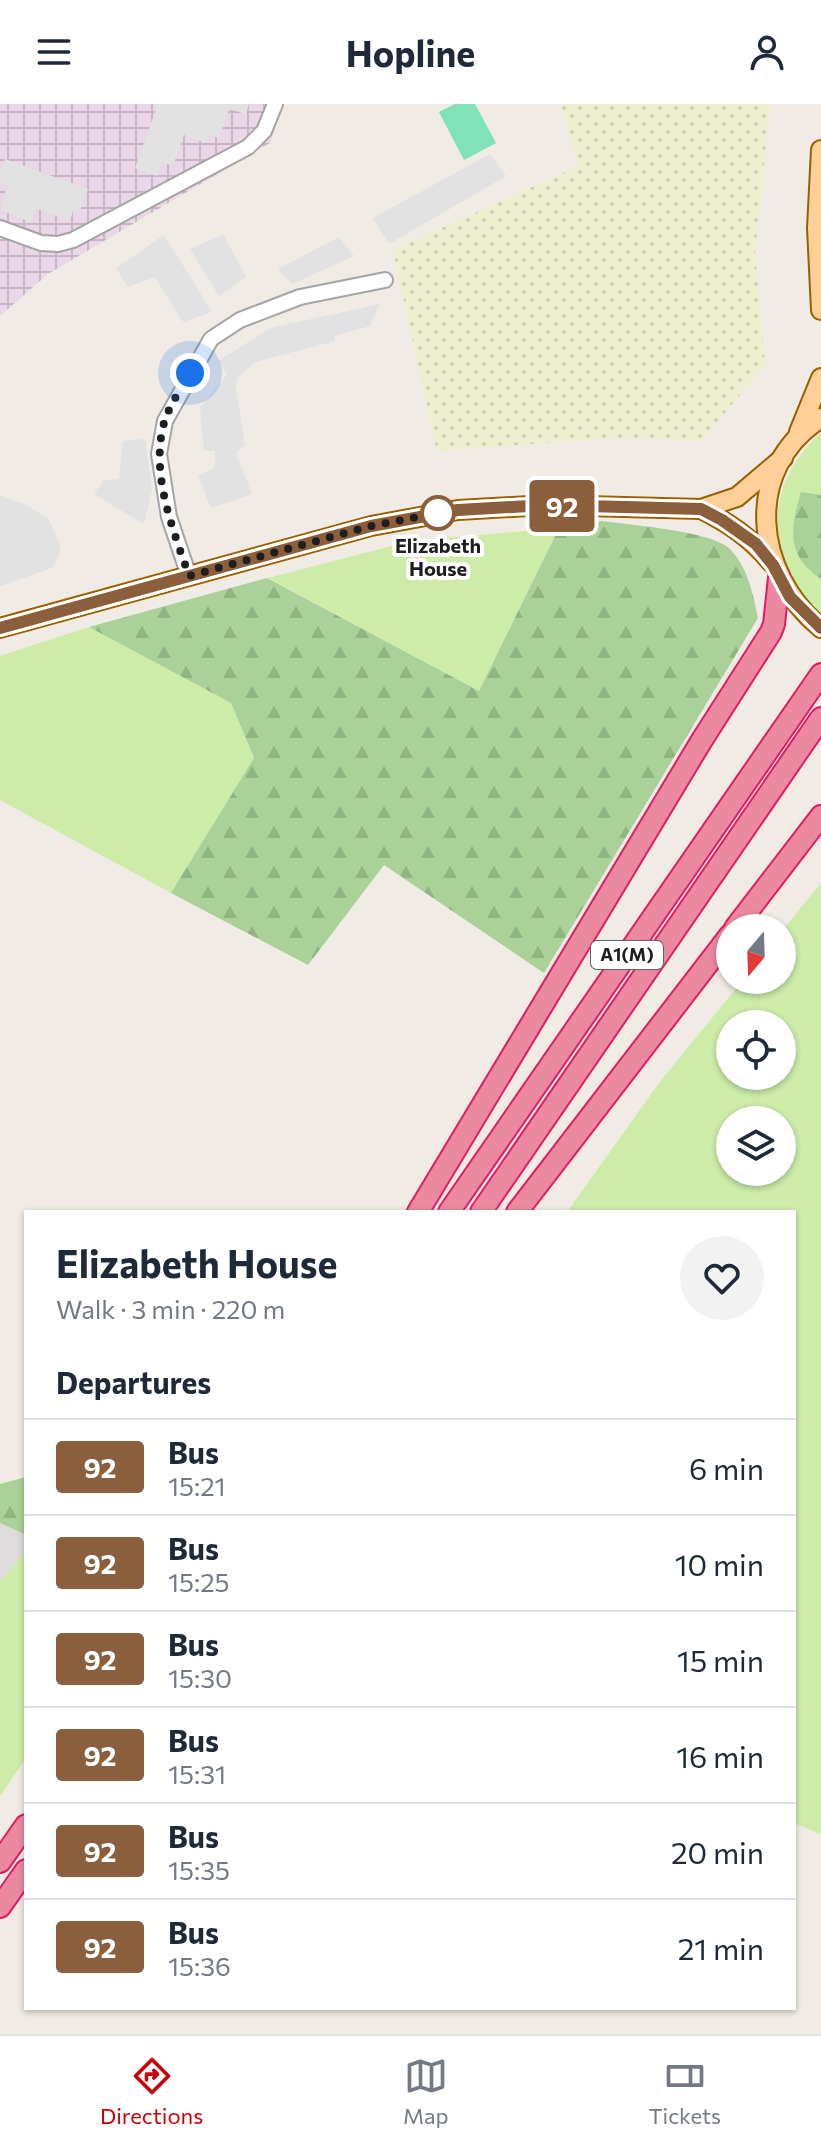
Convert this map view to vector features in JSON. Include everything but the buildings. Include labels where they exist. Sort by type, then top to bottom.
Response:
[{"type":"highway","points":[[419,1210],[702,740],[771,632],[776,571]]},
{"type":"highway","name":"A1(M)","points":[[450,1210],[821,674]]},
{"type":"highway","name":"A1(M)","points":[[482,1210],[821,718]]},
{"type":"highway","points":[[746,914],[819,819]]},
{"type":"highway","points":[[519,1210],[716,953]]},
{"type":"highway","points":[[0,1862],[24,1828]]},
{"type":"highway","points":[[0,1907],[24,1873]]},
{"type":"main road","points":[[821,150],[817,228],[821,310]]},
{"type":"main road","points":[[776,571],[767,537],[766,510],[770,486],[812,405],[821,378]]},
{"type":"main road","points":[[0,628],[371,526],[458,510],[547,505],[701,509],[737,497],[756,483],[821,418]]},
{"type":"main road","points":[[701,509],[756,544],[790,597],[821,628]]},
{"type":"street","points":[[0,228],[41,243],[58,244],[87,235],[248,147],[264,131],[275,104]]},
{"type":"street","points":[[189,576],[169,517],[159,454],[165,421],[211,339],[240,320],[300,297],[385,280]]},
{"type":"shaded area","points":[[0,104],[283,104],[270,143],[48,274],[0,316]]},
{"type":"shaded area","points":[[158,104],[249,104],[246,114],[229,109],[219,138],[209,135],[206,143],[184,135],[173,166],[162,162],[157,176],[135,168]]},
{"type":"shaded area","points":[[490,154],[506,176],[389,244],[373,218]]},
{"type":"shaded area","points":[[5,159],[88,189],[79,213],[73,211],[70,221],[37,209],[31,222],[0,210],[7,186],[0,183]]},
{"type":"shaded area","points":[[223,234],[246,277],[219,296],[190,249]]},
{"type":"shaded area","points":[[164,235],[212,312],[183,322],[155,277],[128,287],[116,268]]},
{"type":"shaded area","points":[[339,237],[354,256],[292,284],[278,269]]},
{"type":"shaded area","points":[[380,304],[370,326],[334,336],[335,341],[255,362],[237,378],[245,445],[236,453],[252,494],[211,508],[198,476],[215,467],[215,451],[204,451],[200,408],[227,374],[218,361],[270,328]]},
{"type":"shaded area","points":[[145,439],[152,489],[144,524],[94,494],[104,480],[119,479],[123,441]]},
{"type":"shaded area","points":[[0,495],[48,518],[60,545],[59,556],[52,568],[0,586]]},
{"type":"shaded area","points":[[0,1523],[24,1534],[24,1552],[0,1582]]},
{"type":"green space","points":[[455,104],[475,104],[496,143],[464,160],[439,112]]},
{"type":"green space","points":[[561,104],[770,104],[755,252],[765,365],[702,440],[612,438],[437,451],[393,250],[579,166]]},
{"type":"green space","points":[[821,433],[821,615],[802,594],[789,572],[781,548],[778,524],[780,499],[788,476],[801,454]]},
{"type":"green space","points":[[801,492],[821,495],[821,579],[796,551],[793,530]]},
{"type":"green space","points":[[602,521],[689,533],[730,549],[745,573],[758,618],[544,973],[384,865],[308,965],[171,893],[254,758],[231,703],[89,627],[267,578],[479,691],[559,528]]},
{"type":"green space","points":[[559,528],[479,691],[268,578],[411,541]]},
{"type":"green space","points":[[89,627],[231,703],[254,759],[171,893],[0,800],[0,656]]},
{"type":"green space","points":[[821,883],[821,1834],[796,1824],[796,1210],[568,1210],[659,1083],[716,1013],[716,1090],[796,1090],[796,1010],[719,1010],[732,994],[796,994],[796,914]]},
{"type":"green space","points":[[24,1478],[24,1534],[0,1523],[0,1484]]},
{"type":"green space","points":[[24,1552],[24,1761],[0,1796],[0,1582]]},
{"type":"bus line","name":"92","points":[[0,628],[371,526],[458,510],[547,505],[701,509],[756,544],[773,565],[790,597],[821,628]]},
{"type":"place","name":"Elizabeth House","points":[[438,513]]},
{"type":"route","points":[[190,373],[165,421],[159,454],[169,517],[189,576],[371,526],[438,513]]}]
